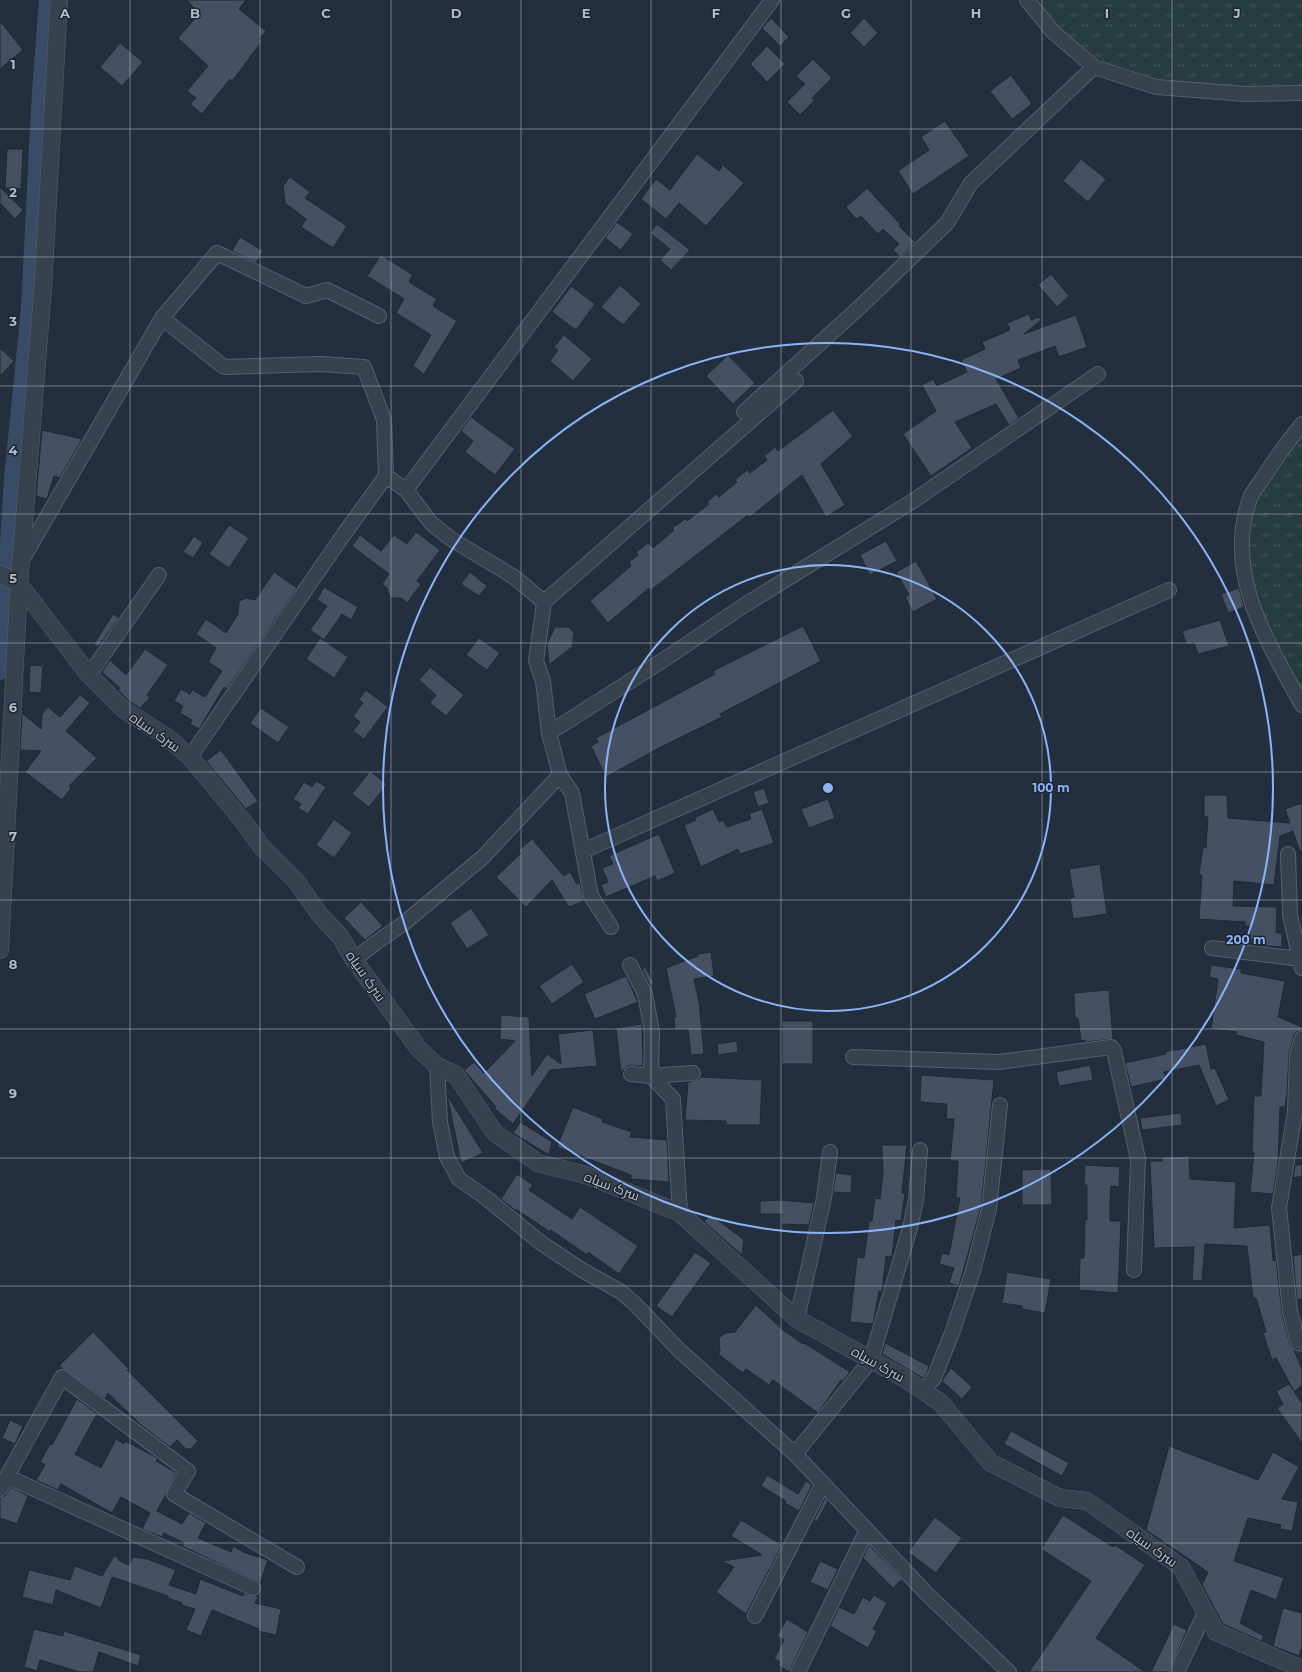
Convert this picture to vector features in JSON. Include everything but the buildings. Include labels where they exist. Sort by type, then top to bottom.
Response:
[{"type":"street","points":[[20,562],[43,287],[59,0]]},
{"type":"street","points":[[406,490],[772,0]]},
{"type":"street","points":[[1027,0],[1053,32],[1094,67],[1156,86],[1246,94],[1302,93]]},
{"type":"street","points":[[744,412],[862,305],[946,223],[971,183],[1094,67]]},
{"type":"street","points":[[0,950],[10,580],[162,318],[217,253],[306,296],[327,290],[379,316]]},
{"type":"street","points":[[162,318],[224,367],[321,364],[364,367],[384,420],[386,476],[344,534],[190,757]]},
{"type":"street","points":[[549,733],[671,655],[743,606],[913,501],[1098,374]]},
{"type":"street","points":[[611,927],[591,896],[572,793],[560,775],[549,733],[543,681],[536,661],[544,602],[796,381]]},
{"type":"street","points":[[1302,424],[1274,460],[1251,495],[1242,532],[1245,580],[1261,629],[1302,705]]},
{"type":"street","points":[[386,476],[406,490],[436,527],[452,539],[514,577],[544,602]]},
{"type":"street","points":[[89,675],[159,575]]},
{"type":"street","name":"سرک سیاه","points":[[10,580],[89,675],[123,709],[167,737],[190,757],[243,821],[261,846],[296,881],[320,915],[340,936],[354,960],[418,1048],[437,1066],[456,1074],[495,1133],[538,1163],[586,1175],[680,1213],[797,1320],[904,1378],[941,1403],[991,1463],[1060,1498],[1087,1501],[1181,1567],[1216,1632],[1302,1669]]},
{"type":"street","points":[[583,851],[1169,590]]},
{"type":"street","points":[[354,960],[403,924],[482,858],[560,775]]},
{"type":"street","points":[[1212,948],[1301,964],[1290,915],[1288,854]]},
{"type":"street","points":[[630,965],[645,994],[652,1032],[651,1076],[673,1099],[680,1213]]},
{"type":"street","points":[[1302,1038],[1297,1056],[1295,1112],[1278,1208],[1290,1311],[1298,1343],[1302,1344]]},
{"type":"street","points":[[853,1057],[999,1062],[1111,1047],[1114,1051],[1138,1159],[1134,1270]]},
{"type":"street","points":[[437,1066],[440,1122],[447,1157],[459,1179],[485,1197],[541,1243],[582,1270],[621,1292],[635,1304],[679,1350],[795,1454],[928,1595],[1009,1672]]},
{"type":"street","points":[[631,1074],[651,1076],[693,1073]]},
{"type":"street","points":[[923,1391],[934,1378],[947,1346],[973,1271],[989,1209],[1000,1105]]},
{"type":"street","points":[[795,1454],[871,1360],[910,1228],[916,1200],[920,1150]]},
{"type":"street","points":[[797,1320],[824,1198],[830,1152]]},
{"type":"street","points":[[0,1489],[62,1377],[188,1472],[174,1494],[297,1567]]},
{"type":"street","points":[[8,1477],[253,1588]]},
{"type":"street","points":[[755,1616],[823,1483]]},
{"type":"street","points":[[798,1672],[867,1530]]},
{"type":"street","points":[[1177,1672],[1205,1613]]},
{"type":"green space","points":[[1027,0],[1302,0],[1302,93],[1156,87],[1094,67]]},
{"type":"green space","points":[[1302,424],[1302,705],[1245,580],[1251,495]]},
{"type":"waterway","points":[[0,672],[12,478],[29,308],[40,91],[47,0]]}]
